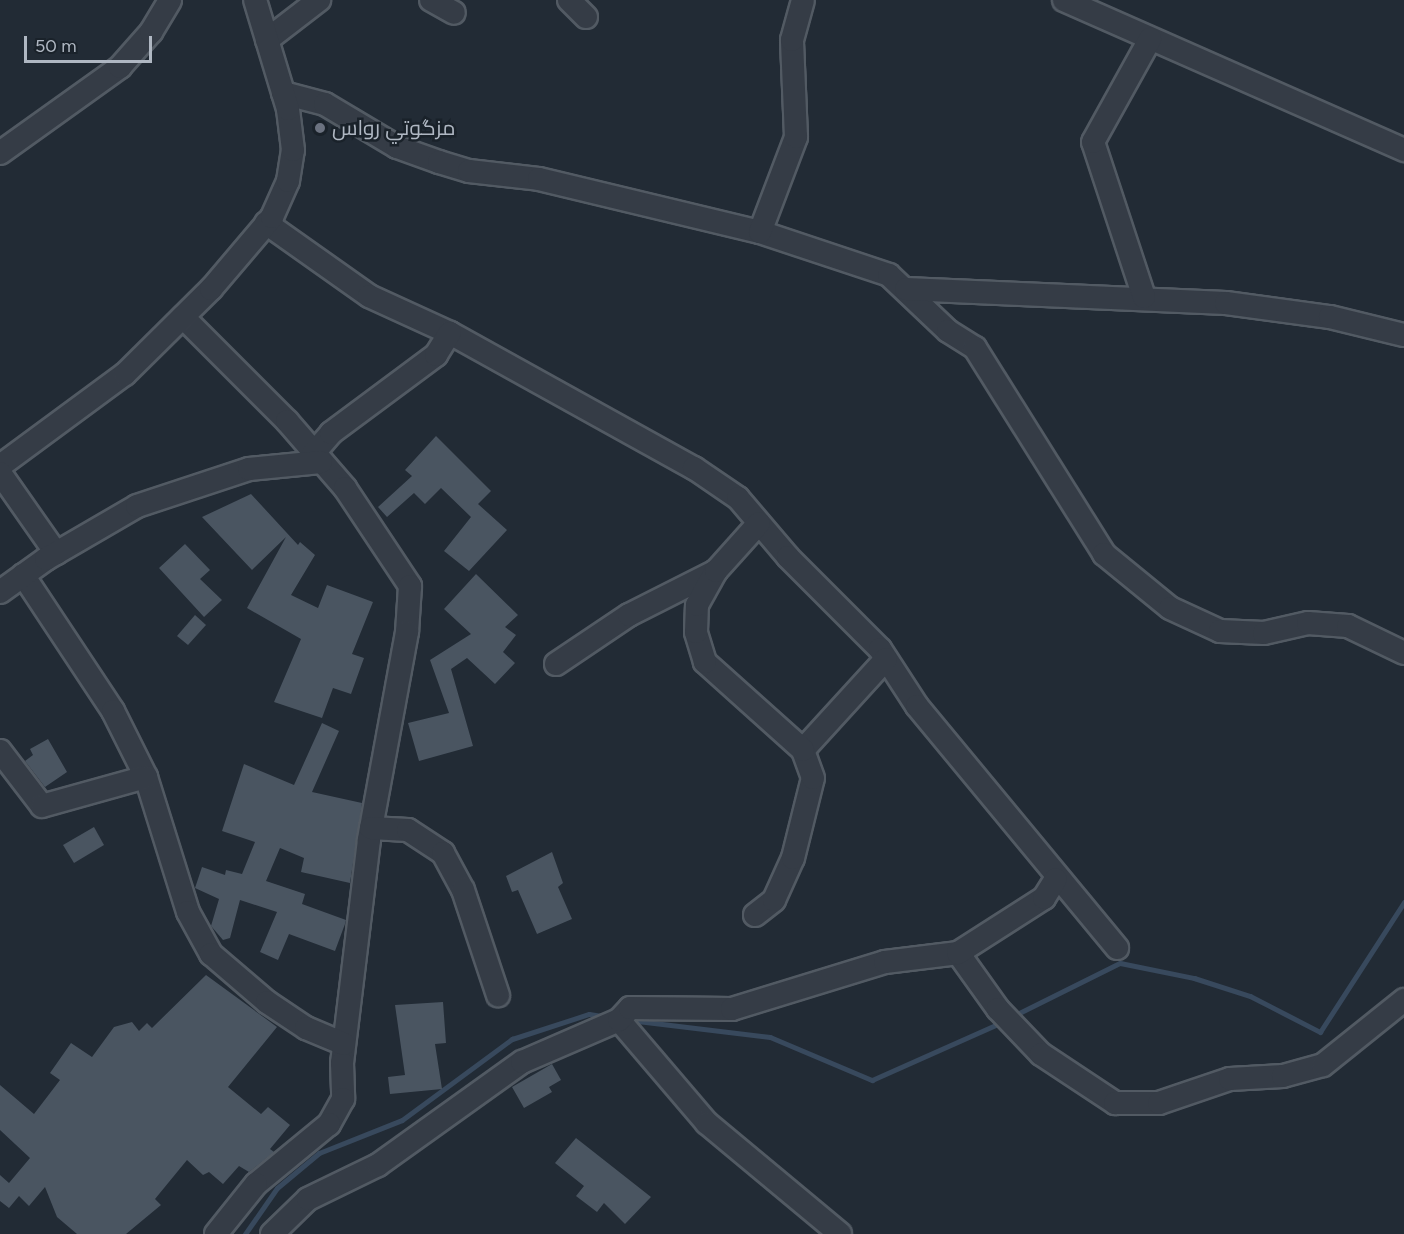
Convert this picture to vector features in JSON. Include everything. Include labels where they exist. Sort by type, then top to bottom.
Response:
[{"type":"street","points":[[0,153],[120,68],[151,32],[170,0]]},
{"type":"street","points":[[0,466],[104,393],[183,317],[266,224],[292,167],[283,93],[255,0]]},
{"type":"street","points":[[267,40],[319,0]]},
{"type":"street","points":[[431,0],[454,13]]},
{"type":"street","points":[[569,0],[586,16]]},
{"type":"street","points":[[760,232],[796,136],[792,40],[803,0]]},
{"type":"street","points":[[1064,0],[1404,150]]},
{"type":"street","points":[[1144,297],[1093,142],[1150,39]]},
{"type":"street","points":[[283,93],[325,104],[397,147],[459,168],[539,179],[760,232],[889,275],[948,331],[975,348],[1104,554],[1170,609],[1220,631],[1264,633],[1308,622],[1348,626],[1404,653]]},
{"type":"street","points":[[266,224],[369,296],[450,333],[693,468],[738,498],[759,524],[886,659],[917,706],[1056,879],[1117,948]]},
{"type":"street","points":[[906,289],[1144,297],[1329,317],[1404,336]]},
{"type":"street","points":[[183,317],[287,421],[345,488],[410,586],[407,632],[370,828],[344,1044],[343,1099],[329,1124],[256,1184],[216,1234]]},
{"type":"street","points":[[317,458],[331,433],[436,355],[450,333]]},
{"type":"street","points":[[0,592],[56,553],[137,506],[249,469],[317,458]]},
{"type":"street","points":[[0,473],[56,553]]},
{"type":"street","points":[[754,915],[774,900],[793,858],[813,778],[803,750],[705,662],[696,632],[697,605],[716,571],[759,524]]},
{"type":"street","points":[[556,664],[628,615],[716,571]]},
{"type":"street","points":[[24,575],[113,711],[146,777],[188,912],[211,954],[267,1002],[306,1028],[344,1044]]},
{"type":"street","points":[[803,750],[886,659]]},
{"type":"street","points":[[0,751],[42,806],[146,777]]},
{"type":"street","points":[[370,828],[408,830],[443,853],[463,890],[498,995]]},
{"type":"street","points":[[272,1234],[308,1199],[378,1165],[522,1062],[619,1020],[630,1008],[732,1009],[885,962],[958,953],[1044,898],[1056,879]]},
{"type":"street","points":[[958,953],[998,1009],[1041,1054],[1115,1103],[1159,1103],[1230,1079],[1283,1076],[1323,1065],[1404,1000]]},
{"type":"street","points":[[619,1020],[707,1123],[840,1234]]},
{"type":"building","points":[[436,436],[491,491],[478,504],[507,530],[469,571],[444,551],[471,517],[441,488],[425,504],[414,493],[387,517],[378,507],[412,476],[405,470]]},
{"type":"building","points":[[251,494],[298,545],[300,542],[315,555],[291,595],[318,608],[327,585],[373,602],[352,654],[364,658],[351,694],[333,688],[322,718],[274,702],[301,639],[247,608],[286,537],[252,570],[202,517]]},
{"type":"building","points":[[185,544],[210,570],[200,579],[222,600],[204,617],[159,568]]},
{"type":"building","points":[[476,574],[518,615],[505,627],[516,635],[503,652],[515,663],[495,684],[467,658],[451,669],[473,746],[419,761],[408,723],[449,713],[430,660],[471,634],[444,609]]},
{"type":"building","points":[[195,615],[206,625],[188,645],[177,636]]},
{"type":"building","points":[[322,723],[339,731],[312,792],[362,803],[350,883],[301,872],[304,858],[280,848],[266,881],[305,894],[302,904],[346,920],[335,951],[289,934],[278,960],[260,952],[277,912],[240,900],[230,938],[223,940],[211,926],[219,899],[195,888],[202,867],[225,875],[226,870],[242,874],[255,842],[222,831],[244,764],[294,785]]},
{"type":"building","points":[[48,739],[67,772],[45,787],[25,761],[33,755],[30,749]]},
{"type":"building","points":[[94,827],[104,845],[74,863],[63,845]]},
{"type":"building","points":[[552,852],[563,883],[558,887],[572,919],[537,934],[518,890],[512,892],[506,876]]},
{"type":"building","points":[[206,975],[277,1027],[228,1087],[261,1114],[268,1107],[290,1125],[270,1149],[274,1152],[249,1172],[239,1166],[223,1184],[209,1172],[203,1175],[187,1160],[155,1199],[161,1205],[126,1234],[77,1234],[57,1217],[45,1187],[29,1206],[19,1196],[9,1208],[0,1201],[0,1175],[9,1183],[30,1158],[0,1130],[0,1085],[34,1114],[60,1080],[50,1073],[71,1043],[92,1057],[114,1027],[132,1022],[139,1031],[147,1023],[152,1028]]},
{"type":"building","points":[[443,1002],[446,1043],[435,1044],[442,1089],[390,1094],[388,1077],[405,1075],[395,1005]]},
{"type":"building","points":[[552,1064],[561,1080],[549,1087],[552,1092],[524,1108],[512,1087]]},
{"type":"building","points":[[576,1138],[651,1197],[625,1224],[604,1203],[597,1212],[576,1196],[584,1186],[555,1163]]},
{"type":"waterway","points":[[1013,1016],[1120,963],[1194,978],[1250,996],[1320,1032],[1404,902]]},
{"type":"waterway","points":[[245,1234],[277,1188],[319,1153],[402,1120],[512,1039],[589,1014],[608,1017]]},
{"type":"waterway","points":[[629,1020],[770,1037],[872,1080],[1002,1022]]},
{"type":"place","name":"مزگوتي رواس","points":[[320,128]]}]
